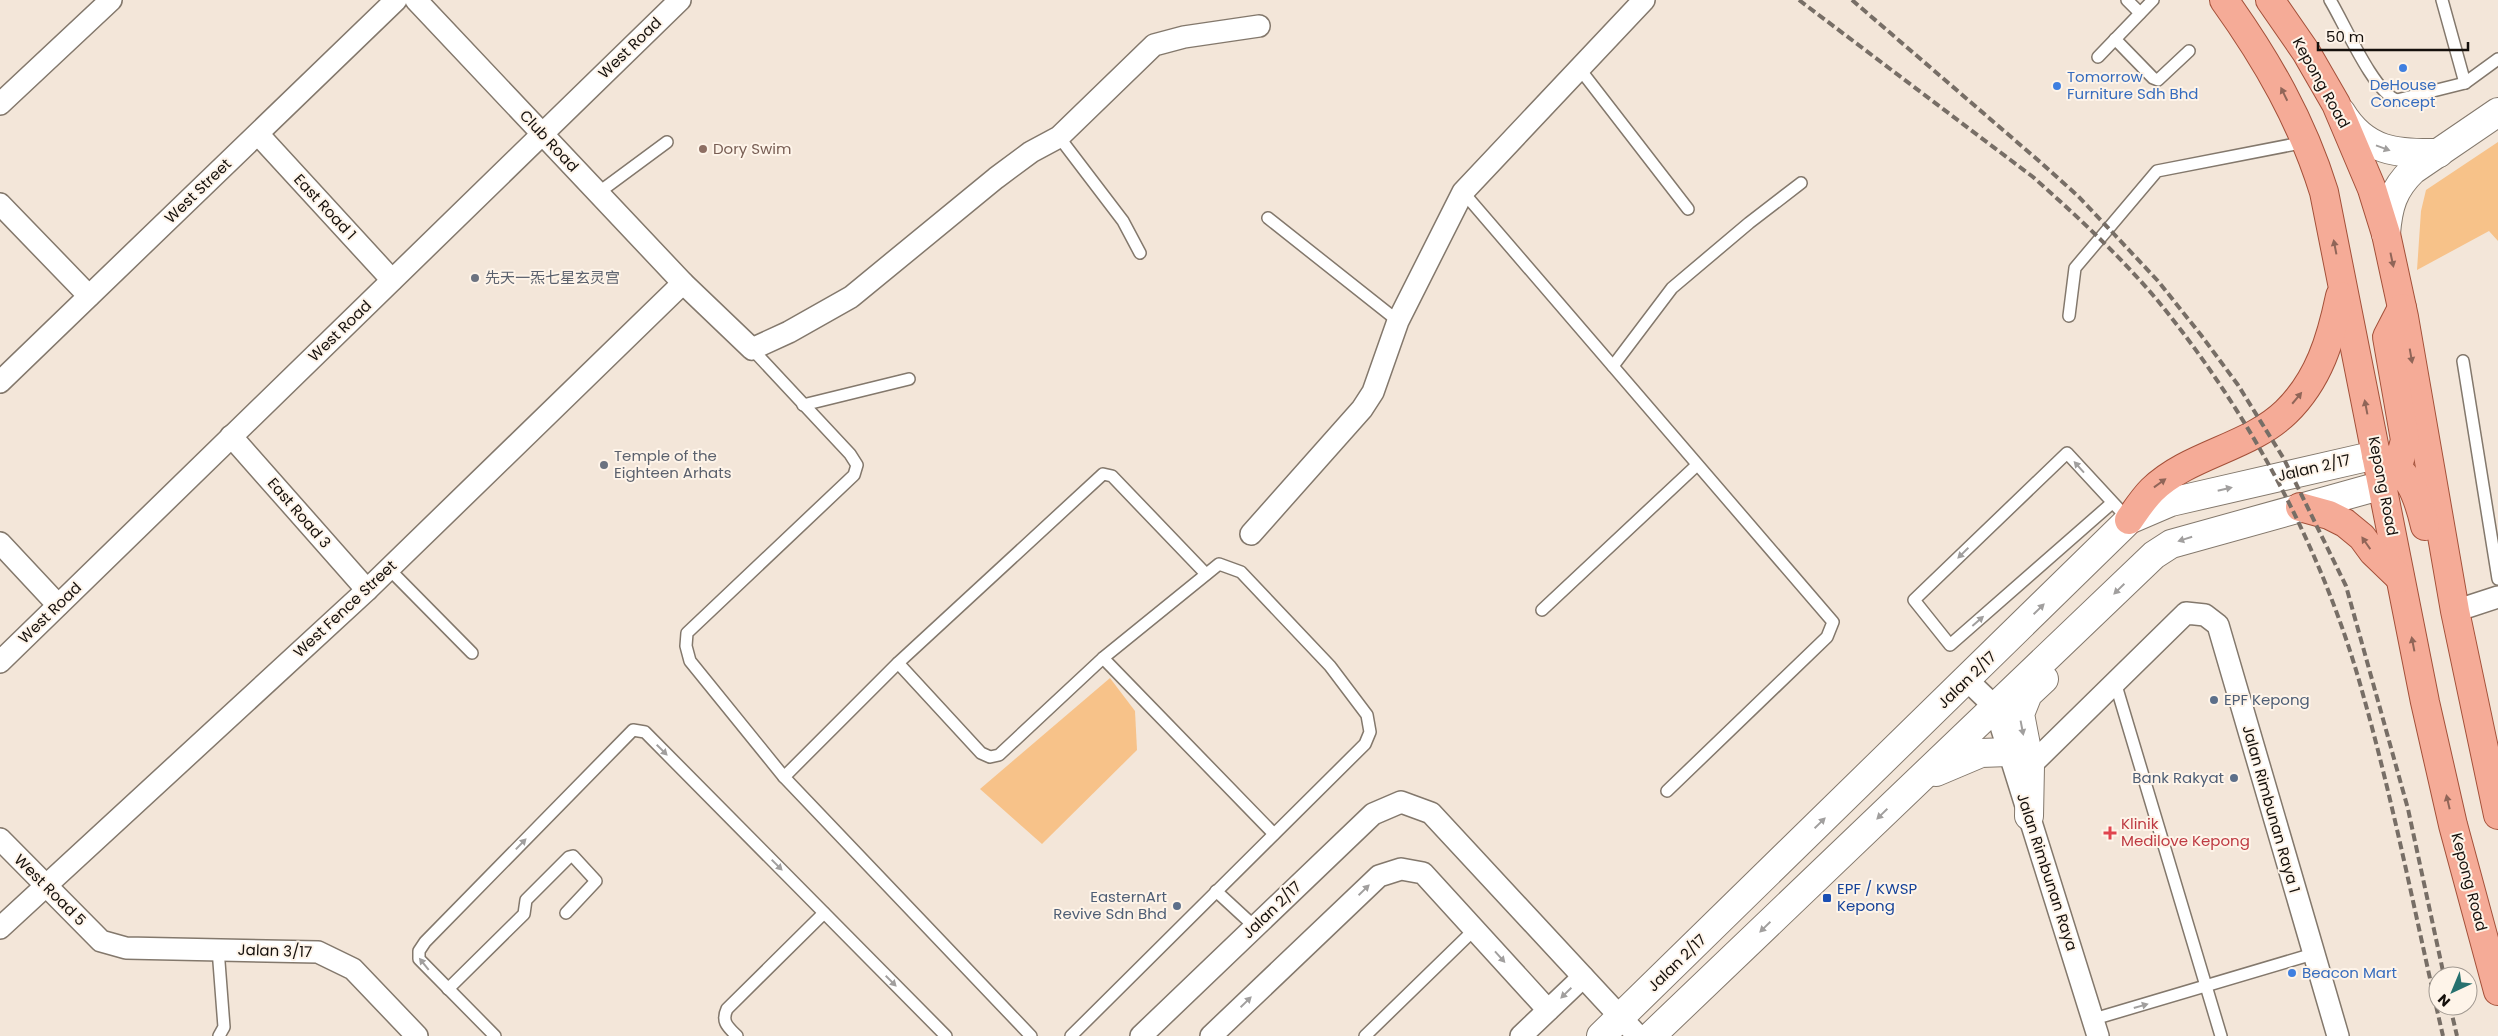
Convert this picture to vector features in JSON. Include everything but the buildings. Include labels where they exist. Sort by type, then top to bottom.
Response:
[{"type":"main road","name":"Kepong Road","points":[[2224,0],[2271,70],[2284,93],[2306,142],[2324,192],[2342,287],[2386,469],[2400,578],[2425,702],[2453,825],[2498,990]]},
{"type":"main road","name":"Kepong Road","points":[[2270,0],[2306,52],[2336,104],[2372,188],[2386,234],[2402,308],[2455,610],[2498,815]]},
{"type":"main road","points":[[2121,512],[2176,472],[2248,438],[2286,412],[2306,388],[2322,358],[2330,340],[2342,287]]},
{"type":"main road","points":[[2402,308],[2387,337],[2405,440],[2386,469],[2415,492],[2421,509],[2452,680],[2470,734],[2486,756]]},
{"type":"main road","points":[[2300,507],[2329,515],[2345,523],[2362,537],[2373,552],[2400,578]]},
{"type":"street","points":[[0,104],[111,0]]},
{"type":"street","name":"West Street","points":[[0,382],[396,0]]},
{"type":"street","name":"Club Road","points":[[416,0],[683,283],[752,349]]},
{"type":"street","name":"West Road","points":[[0,662],[680,0]]},
{"type":"street","points":[[1251,534],[1362,409],[1373,392],[1398,321],[1463,192],[1644,0]]},
{"type":"street","points":[[752,349],[788,332],[851,297],[996,178],[1031,152],[1059,137],[1154,45],[1184,37],[1259,26]]},
{"type":"street","points":[[2336,104],[2359,136],[2374,144],[2388,150],[2409,153],[2439,153]]},
{"type":"street","points":[[2386,234],[2388,211],[2393,194],[2401,182],[2413,170],[2498,112]]},
{"type":"street","name":"East Road 1","points":[[258,134],[392,280]]},
{"type":"street","points":[[0,204],[89,296]]},
{"type":"street","name":"West Fence Street","points":[[0,928],[44,885],[367,590],[683,283]]},
{"type":"street","name":"East Road 3","points":[[231,436],[367,590]]},
{"type":"street","points":[[1652,1036],[1917,780],[2154,555],[2171,544],[2300,507],[2386,469]]},
{"type":"street","name":"Jalan 2/17","points":[[1600,1036],[1630,1027],[1967,680],[2121,512],[2171,502],[2386,469]]},
{"type":"street","points":[[0,543],[58,605]]},
{"type":"street","points":[[2455,610],[2498,597]]},
{"type":"street","name":"Jalan Rimbunan Raya 1","points":[[2019,759],[2115,682],[2186,613],[2205,615],[2218,625],[2338,1036]]},
{"type":"street","points":[[2029,816],[2019,759],[2020,714],[2028,694],[2058,665],[2064,642]]},
{"type":"street","points":[[1967,680],[1994,708],[2019,759]]},
{"type":"street","points":[[1917,780],[1981,753],[2019,759]]},
{"type":"street","name":"Jalan 2/17","points":[[1141,1036],[1373,814],[1401,802],[1431,812],[1630,1027]]},
{"type":"street","name":"Jalan Rimbunan Raya","points":[[2029,816],[2096,1028]]},
{"type":"street","name":"West Road 5","points":[[0,839],[101,941]]},
{"type":"street","points":[[1211,1036],[1379,876],[1401,869],[1423,873],[1548,1010]]},
{"type":"street","name":"Jalan 3/17","points":[[101,941],[126,948],[318,952],[353,969],[417,1036]]},
{"type":"street","points":[[1521,1036],[1583,977]]},
{"type":"lane","points":[[2127,0],[2140,13]]},
{"type":"lane","points":[[2098,57],[2153,0]]},
{"type":"lane","points":[[2330,0],[2364,61],[2389,98],[2397,100],[2465,83],[2498,59]]},
{"type":"lane","points":[[2442,0],[2465,83]]},
{"type":"lane","points":[[2116,39],[2158,80],[2189,51]]},
{"type":"lane","points":[[1579,68],[1688,209]]},
{"type":"lane","points":[[1059,137],[1122,222],[1140,253]]},
{"type":"lane","points":[[598,193],[667,142]]},
{"type":"lane","points":[[2069,316],[2075,268],[2157,170],[2306,142]]},
{"type":"lane","points":[[1613,366],[1672,288],[1749,223],[1801,183]]},
{"type":"lane","points":[[1463,192],[1833,622],[1826,637],[1667,791]]},
{"type":"lane","points":[[1268,218],[1398,321]]},
{"type":"lane","points":[[752,349],[850,454],[857,465],[854,475],[686,633],[686,646],[690,660],[784,778],[1031,1036]]},
{"type":"lane","points":[[2463,361],[2498,579]]},
{"type":"lane","points":[[803,405],[909,379]]},
{"type":"lane","points":[[2067,453],[2121,512],[1950,645],[1914,600],[2067,453]]},
{"type":"lane","points":[[1542,610],[1697,465]]},
{"type":"lane","points":[[784,778],[898,663],[1103,474],[1112,476],[1206,574]]},
{"type":"lane","points":[[898,663],[981,753],[990,758],[999,755],[1103,658],[1219,564],[1241,572],[1330,666],[1367,715],[1370,732],[1365,744],[1071,1036]]},
{"type":"lane","points":[[389,569],[472,654]]},
{"type":"lane","points":[[1103,658],[1274,834]]},
{"type":"lane","points":[[2115,682],[2220,1036]]},
{"type":"lane","points":[[495,1036],[419,959],[419,951],[424,942],[633,730],[644,732],[946,1036]]},
{"type":"lane","points":[[448,989],[524,914],[526,900],[569,857],[573,856],[596,881],[566,913]]},
{"type":"lane","points":[[1216,891],[1254,927]]},
{"type":"lane","points":[[737,1036],[724,1023],[726,1009],[824,913]]},
{"type":"lane","points":[[1365,1036],[1475,929]]},
{"type":"lane","points":[[218,949],[224,1027],[219,1036]]},
{"type":"lane","points":[[2096,1028],[2206,987],[2313,954]]},
{"type":"shaded area","points":[[2498,142],[2498,241],[2489,231],[2417,270],[2421,211],[2426,190]]},
{"type":"shaded area","points":[[1110,678],[1135,711],[1137,750],[1042,844],[980,789]]},
{"type":"railway","points":[[1799,0],[2033,177],[2066,206],[2129,268],[2158,301],[2192,345],[2254,439],[2282,489],[2306,539],[2329,591],[2348,644],[2386,782],[2443,1036]]},
{"type":"railway","points":[[1852,0],[2039,161],[2078,196],[2113,233],[2158,281],[2201,335],[2238,385],[2284,459],[2346,586],[2408,809],[2442,966]]},
{"type":"railway","points":[[2452,1016],[2457,1036]]},
{"type":"place","name":"DeHouse Concept","points":[[2403,68]]},
{"type":"place","name":"Tomorrow Furniture Sdh Bhd","points":[[2057,86]]},
{"type":"place","name":"Dory Swim","points":[[703,149]]},
{"type":"place","name":"先天一炁七星玄灵宫","points":[[475,278]]},
{"type":"place","name":"Temple of the Eighteen Arhats","points":[[604,465]]},
{"type":"place","name":"EPF Kepong","points":[[2214,700]]},
{"type":"place","name":"Bank Rakyat","points":[[2234,778]]},
{"type":"place","name":"Klinik Medilove Kepong","points":[[2110,833]]},
{"type":"place","name":"EPF / KWSP Kepong","points":[[1827,898]]},
{"type":"place","name":"EasternArt Revive Sdn Bhd","points":[[1177,906]]},
{"type":"place","name":"Beacon Mart","points":[[2292,973]]}]
